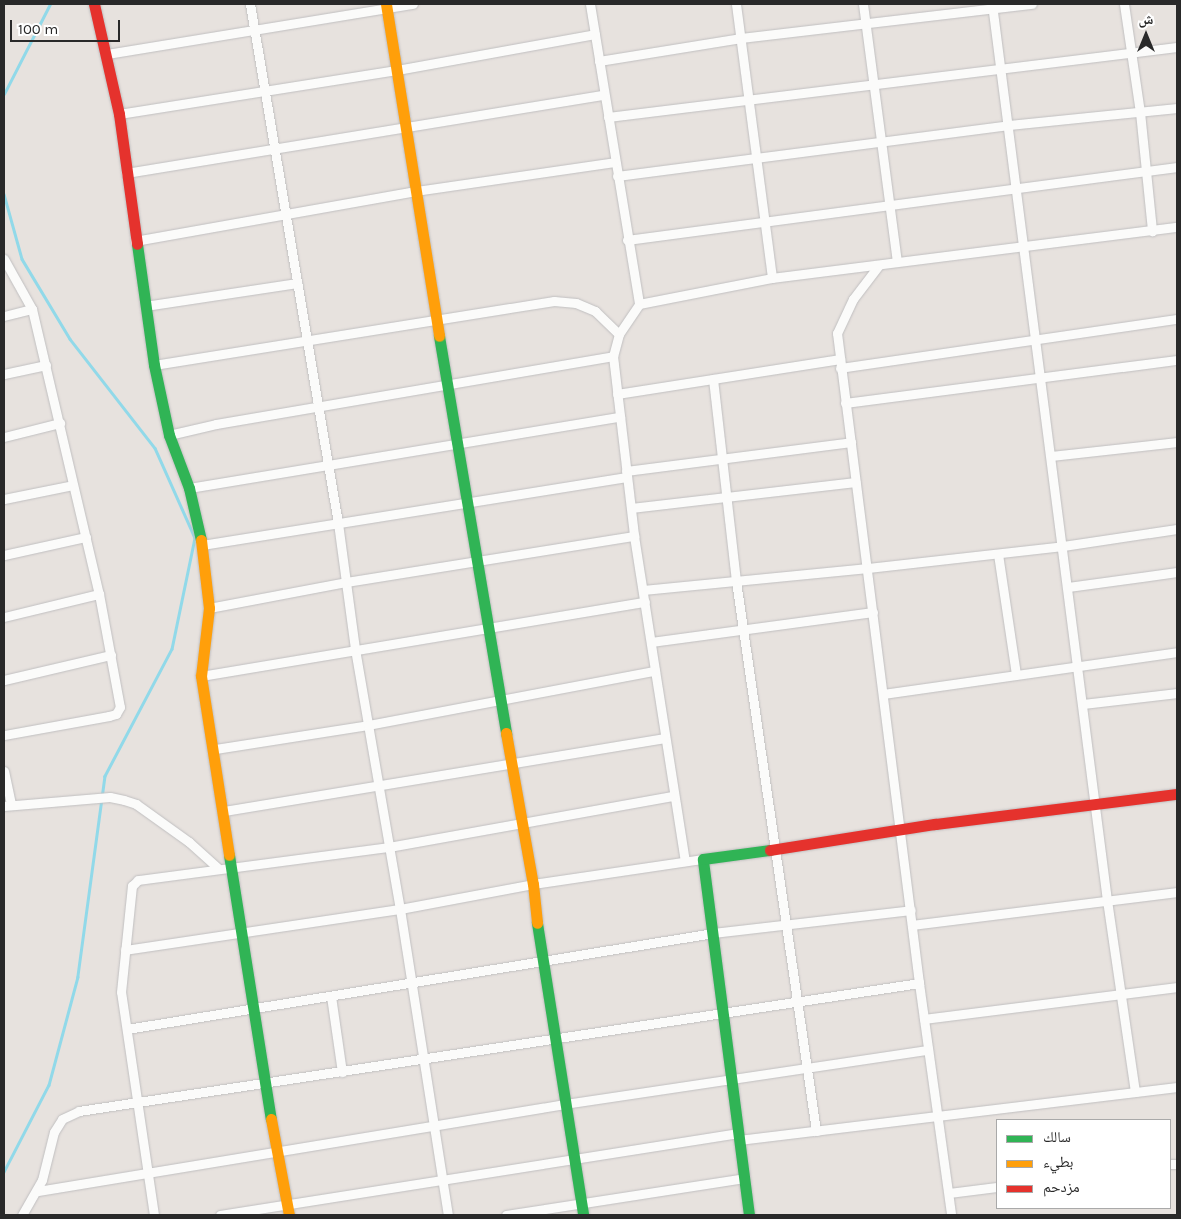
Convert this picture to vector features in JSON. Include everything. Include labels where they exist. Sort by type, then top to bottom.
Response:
[{"type":"street","points":[[94,4],[107,54],[119,114],[135,241],[154,365],[169,435],[189,488],[202,545],[209,608],[201,676],[215,749],[265,1084],[288,1210]]},
{"type":"street","points":[[250,4],[338,524],[355,649],[400,909],[448,1215]]},
{"type":"street","points":[[107,54],[254,31],[387,6],[413,4]]},
{"type":"street","points":[[590,4],[639,304],[619,334],[613,356],[617,394],[634,536],[673,796],[685,861]]},
{"type":"street","points":[[736,4],[772,278]]},
{"type":"street","points":[[863,4],[897,262]]},
{"type":"street","points":[[599,61],[741,38],[992,6],[1032,4]]},
{"type":"street","points":[[1124,4],[1140,112],[1152,230]]},
{"type":"street","points":[[387,6],[416,191],[439,320],[475,563],[533,884],[540,960],[582,1209]]},
{"type":"street","points":[[992,6],[1002,67],[1107,900],[1135,1092]]},
{"type":"street","points":[[119,114],[397,70],[595,34]]},
{"type":"street","points":[[608,117],[1002,67],[1132,54],[1177,47]]},
{"type":"street","points":[[126,173],[604,95]]},
{"type":"street","points":[[617,176],[1009,125],[1177,108]]},
{"type":"street","points":[[135,241],[416,191],[615,162]]},
{"type":"street","points":[[628,240],[1177,167]]},
{"type":"street","points":[[639,304],[772,278],[1177,227]]},
{"type":"street","points":[[4,259],[32,308],[99,594],[120,707],[116,714],[4,735]]},
{"type":"street","points":[[879,264],[842,320],[837,333],[936,1118],[952,1215]]},
{"type":"street","points":[[145,306],[296,283]]},
{"type":"street","points":[[154,365],[554,301],[576,302],[595,311],[619,334]]},
{"type":"street","points":[[4,316],[32,308]]},
{"type":"street","points":[[617,394],[714,379],[1177,319]]},
{"type":"street","points":[[169,435],[317,406],[613,356]]},
{"type":"street","points":[[845,403],[1177,360]]},
{"type":"street","points":[[4,374],[46,365]]},
{"type":"street","points":[[714,379],[721,458],[736,581],[776,849],[784,923],[816,1131]]},
{"type":"street","points":[[189,488],[620,417]]},
{"type":"street","points":[[4,437],[60,423]]},
{"type":"street","points":[[202,545],[466,503],[721,458],[851,442]]},
{"type":"street","points":[[1051,456],[1177,442]]},
{"type":"street","points":[[630,508],[856,482]]},
{"type":"street","points":[[4,499],[73,485]]},
{"type":"street","points":[[643,590],[998,554],[1177,529]]},
{"type":"street","points":[[209,608],[346,582],[475,563],[634,536]]},
{"type":"street","points":[[4,555],[86,537]]},
{"type":"street","points":[[998,554],[1016,675]]},
{"type":"street","points":[[1068,587],[1177,572]]},
{"type":"street","points":[[4,617],[99,594]]},
{"type":"street","points":[[201,676],[645,602]]},
{"type":"street","points":[[651,642],[873,612]]},
{"type":"street","points":[[883,694],[1177,652]]},
{"type":"street","points":[[4,680],[111,655]]},
{"type":"street","points":[[215,749],[368,725],[655,672]]},
{"type":"street","points":[[1083,704],[1177,693]]},
{"type":"street","points":[[224,811],[510,762],[665,738]]},
{"type":"street","points":[[4,771],[7,805],[110,797],[124,800],[136,804],[189,842],[219,869]]},
{"type":"street","points":[[125,950],[400,909],[533,884],[685,861],[900,832],[935,824],[1177,794]]},
{"type":"street","points":[[154,1215],[122,992],[132,886],[138,880],[389,847],[673,796]]},
{"type":"street","points":[[703,859],[749,1215]]},
{"type":"street","points":[[912,925],[1177,892]]},
{"type":"street","points":[[127,1029],[713,933],[784,923],[911,910]]},
{"type":"street","points":[[22,1215],[38,1191],[52,1137],[62,1119],[79,1111],[138,1104],[424,1060],[722,1011],[919,983]]},
{"type":"street","points":[[924,1019],[1177,987]]},
{"type":"street","points":[[331,996],[342,1072]]},
{"type":"street","points":[[38,1191],[565,1104],[928,1050]]},
{"type":"street","points":[[220,1215],[288,1210],[442,1179],[574,1159],[739,1137],[936,1118],[1177,1086]]},
{"type":"street","points":[[506,1215],[582,1209],[744,1178]]},
{"type":"street","points":[[949,1193],[996,1187]]},
{"type":"waterway","points":[[4,94],[50,4]]},
{"type":"waterway","points":[[4,194],[22,259],[70,339],[155,448],[195,538],[172,649],[105,776],[78,977],[49,1085],[4,1172]]},
{"type":"traffic: fast","points":[[137,244],[154,365],[169,435],[189,488],[201,540]]},
{"type":"traffic: fast","points":[[439,336],[506,733]]},
{"type":"traffic: fast","points":[[749,1215],[703,859],[770,850]]},
{"type":"traffic: fast","points":[[229,855],[271,1119]]},
{"type":"traffic: fast","points":[[537,923],[583,1215]]},
{"type":"traffic: slow","points":[[386,4],[439,336]]},
{"type":"traffic: slow","points":[[201,540],[209,608],[201,676],[229,855]]},
{"type":"traffic: slow","points":[[506,733],[533,884],[537,923]]},
{"type":"traffic: slow","points":[[271,1119],[289,1215]]},
{"type":"traffic: jam","points":[[94,4],[119,114],[137,244]]},
{"type":"traffic: jam","points":[[770,850],[935,824],[1177,794]]}]
